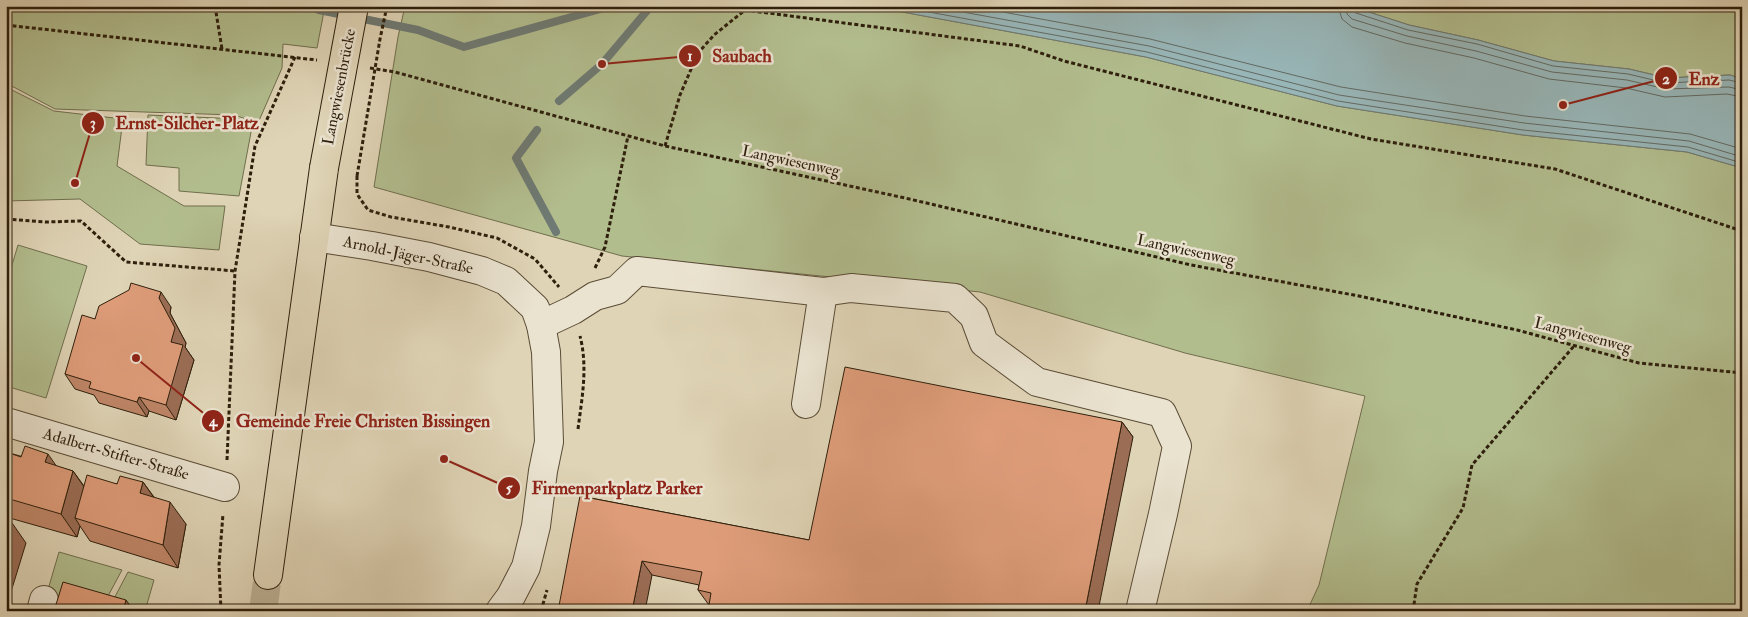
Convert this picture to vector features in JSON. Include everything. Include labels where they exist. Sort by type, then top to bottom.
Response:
[{"type":"main road","name":"Langwiesenbrücke","points":[[268,575],[324,168],[354,6]]},
{"type":"street","name":"Arnold-Jäger-Straße","points":[[314,237],[429,257],[482,271],[506,282],[535,308],[541,325],[546,352],[549,442],[543,470],[536,526],[526,567],[511,596],[500,611]]},
{"type":"street","points":[[541,325],[573,310],[595,296],[616,290],[638,271],[823,292],[851,288],[955,298],[974,316],[984,343],[1037,382],[1162,413],[1177,446],[1140,611]]},
{"type":"street","points":[[806,404],[823,292]]},
{"type":"street","name":"Adalbert-Stifter-Straße","points":[[6,422],[225,487]]},
{"type":"path","points":[[215,6],[222,48]]},
{"type":"path","points":[[387,6],[357,176],[357,194],[368,210],[391,217],[497,238],[535,259],[564,293]]},
{"type":"path","points":[[665,146],[680,95],[698,53],[714,35],[745,10],[1020,46],[1064,61],[1371,139],[1555,169],[1742,231]]},
{"type":"path","points":[[221,611],[219,565],[225,487],[235,271],[255,146],[295,56]]},
{"type":"path","name":"Langwiesenweg","points":[[594,270],[605,247],[628,136],[665,146],[904,198],[1192,266],[1368,298],[1517,330],[1640,364],[1742,374]]},
{"type":"path","points":[[6,219],[46,222],[81,221],[126,262],[235,271]]},
{"type":"path","points":[[1413,611],[1417,584],[1463,508],[1472,465],[1574,346]]},
{"type":"path","points":[[358,611],[367,607]]},
{"type":"green space","points":[[6,6],[325,6],[317,48],[283,44],[282,68],[258,123],[234,115],[55,109],[6,83]]},
{"type":"green space","points":[[405,6],[870,6],[1146,57],[1337,106],[1523,135],[1687,152],[1742,168],[1742,611],[1307,611],[1319,585],[1365,396],[1185,353],[980,292],[622,256],[374,187],[398,37]]},
{"type":"green space","points":[[1350,6],[1742,6],[1742,79],[1730,75],[1667,78],[1629,69],[1554,61],[1478,40],[1409,25]]},
{"type":"green space","points":[[6,87],[54,111],[123,119],[117,166],[184,206],[225,206],[219,250],[140,244],[80,199],[6,201]]},
{"type":"green space","points":[[148,115],[240,119],[252,127],[239,196],[179,191],[179,168],[146,165]]},
{"type":"green space","points":[[18,245],[87,266],[46,398],[6,386],[6,285]]},
{"type":"green space","points":[[59,552],[122,570],[101,609],[47,593]]},
{"type":"green space","points":[[128,572],[154,580],[145,611],[108,610]]},
{"type":"water","points":[[870,6],[1350,6],[1409,25],[1478,40],[1554,61],[1629,69],[1667,78],[1730,75],[1742,79],[1742,168],[1687,152],[1523,135],[1337,106],[1146,57]]},
{"type":"building","points":[[131,283],[161,292],[159,298],[175,328],[171,342],[183,345],[166,405],[139,397],[137,402],[89,388],[91,382],[65,374],[82,315],[95,319],[99,306],[129,290]]},
{"type":"building","points":[[845,367],[1122,422],[1085,611],[708,611],[711,593],[698,590],[702,572],[642,561],[632,611],[558,611],[580,496],[809,540]]},
{"type":"building","points":[[25,446],[48,454],[45,462],[73,471],[61,514],[6,498],[6,452],[21,457]]},
{"type":"building","points":[[87,475],[117,484],[120,476],[143,482],[140,493],[170,502],[163,545],[75,518]]},
{"type":"building","points":[[6,519],[10,520],[6,533]]},
{"type":"building","points":[[63,582],[126,600],[123,611],[54,611]]},
{"type":"waterway","points":[[309,6],[319,10],[418,30],[464,47],[611,6]]},
{"type":"waterway","points":[[559,101],[602,64],[651,6]]},
{"type":"waterway","points":[[537,130],[516,158],[556,232]]},
{"type":"tunnel","points":[[263,611],[268,575]]},
{"type":"place","name":"Saubach","points":[[602,64]]},
{"type":"place","name":"Enz","points":[[1563,105]]},
{"type":"place","name":"Ernst-Silcher-Platz","points":[[75,183]]},
{"type":"place","name":"Gemeinde Freie Christen Bissingen","points":[[136,358]]},
{"type":"place","name":"Firmenparkplatz Parker","points":[[444,459]]}]
